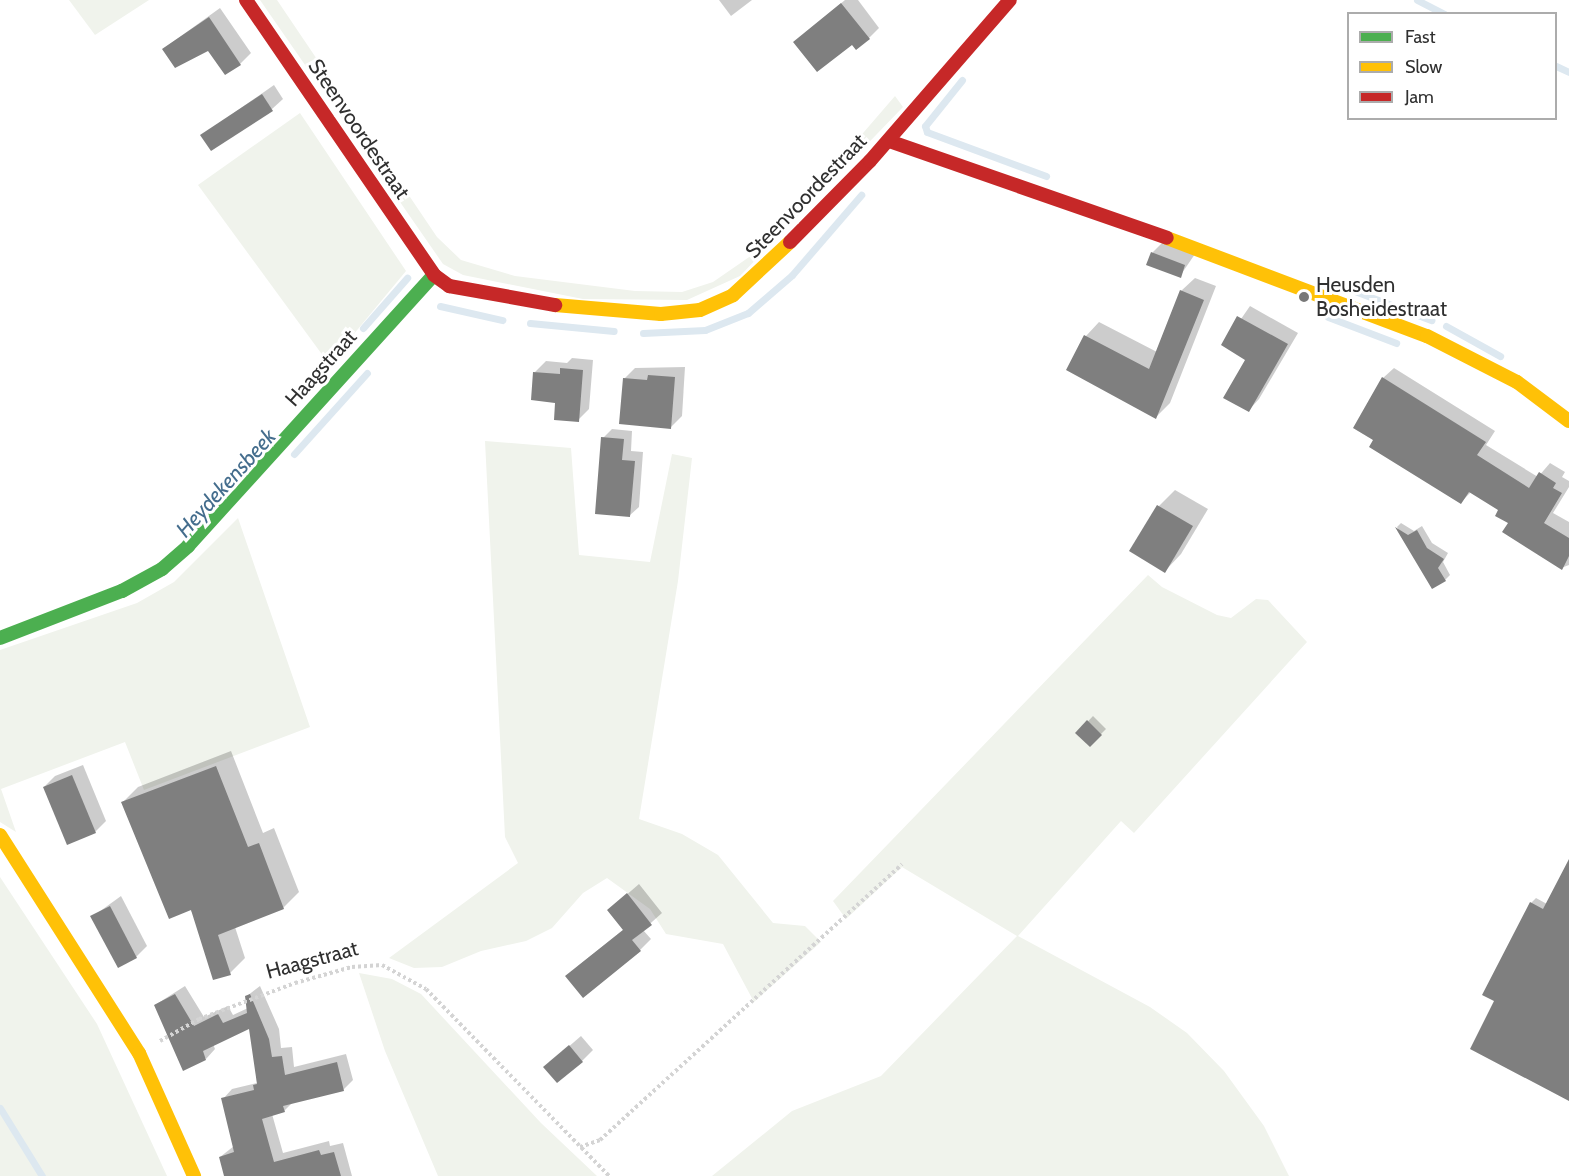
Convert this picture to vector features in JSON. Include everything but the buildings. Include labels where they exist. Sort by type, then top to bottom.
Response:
[{"type":"street","name":"Steenvoordestraat","points":[[246,0],[434,275],[466,292],[526,303],[601,312],[661,314],[700,310],[733,295],[760,273],[799,238],[889,141],[1076,203],[1427,336],[1517,382],[1569,421]]},
{"type":"street","points":[[889,141],[1010,0]]},
{"type":"street","name":"Haagstraat","points":[[0,638],[122,591],[162,569],[188,546],[434,275]]},
{"type":"street","points":[[0,835],[139,1053],[194,1176]]},
{"type":"path","points":[[580,1147],[600,1140],[902,864]]},
{"type":"path","name":"Haagstraat","points":[[139,1053],[200,1019],[295,983],[352,967],[382,965],[426,989],[609,1176]]},
{"type":"shaded area","points":[[69,0],[149,0],[95,35]]},
{"type":"shaded area","points":[[260,0],[277,0],[437,237],[461,260],[515,276],[635,291],[682,292],[713,282],[755,253],[788,220],[895,96],[903,107],[740,276],[687,300],[583,299],[463,275],[443,264]]},
{"type":"shaded area","points":[[300,113],[406,271],[329,364],[198,185]]},
{"type":"shaded area","points":[[485,441],[571,448],[579,555],[650,562],[672,454],[692,458],[678,581],[639,819],[682,834],[718,855],[773,923],[805,926],[821,942],[754,1002],[723,944],[666,934],[650,909],[607,878],[583,893],[552,928],[526,941],[481,951],[442,967],[414,968],[389,958],[518,863],[505,837]]},
{"type":"shaded area","points":[[238,518],[310,727],[144,790],[125,742],[1,789],[16,832],[0,822],[0,650],[137,603],[174,582]]},
{"type":"shaded area","points":[[1148,575],[1162,587],[1217,615],[1231,618],[1256,599],[1268,600],[1307,642],[1134,833],[1121,821],[1018,936],[1150,1007],[1187,1033],[1224,1071],[1264,1126],[1289,1176],[712,1176],[792,1111],[881,1076],[1017,936],[902,867],[846,919],[833,901]]},
{"type":"shaded area","points":[[0,877],[97,1024],[167,1176],[0,1176]]},
{"type":"shaded area","points":[[359,973],[392,979],[421,994],[541,1123],[597,1176],[438,1176],[385,1051]]},
{"type":"waterway","name":"Heydekensbeek","points":[[1417,0],[1441,12]]},
{"type":"waterway","name":"Heydekensbeek","points":[[1557,66],[1569,72]]},
{"type":"waterway","points":[[962,80],[925,126],[927,132],[1046,176]]},
{"type":"waterway","name":"Heydekensbeek","points":[[643,333],[705,330],[748,313],[792,275],[861,195]]},
{"type":"waterway","name":"Heydekensbeek","points":[[363,328],[407,278]]},
{"type":"waterway","points":[[1352,290],[1431,320]]},
{"type":"waterway","name":"Heydekensbeek","points":[[440,306],[502,320]]},
{"type":"waterway","points":[[1328,317],[1396,343]]},
{"type":"waterway","name":"Heydekensbeek","points":[[530,323],[614,331]]},
{"type":"waterway","points":[[1446,326],[1500,356]]},
{"type":"waterway","points":[[294,454],[367,373]]},
{"type":"waterway","points":[[0,1108],[42,1176]]},
{"type":"traffic: fast","points":[[0,638],[122,591],[162,569],[188,546],[434,275]]},
{"type":"traffic: slow","points":[[1167,238],[1427,336],[1517,382],[1569,421]]},
{"type":"traffic: slow","points":[[555,305],[661,314],[700,310],[733,295],[790,242]]},
{"type":"traffic: slow","points":[[0,835],[139,1053],[194,1176]]},
{"type":"traffic: jam","points":[[246,0],[434,275],[449,286],[555,305]]},
{"type":"traffic: jam","points":[[790,242],[870,161],[1010,0]]},
{"type":"traffic: jam","points":[[889,141],[1167,238]]},
{"type":"place","name":"Heusden Bosheidestraat","points":[[1304,297]]}]
